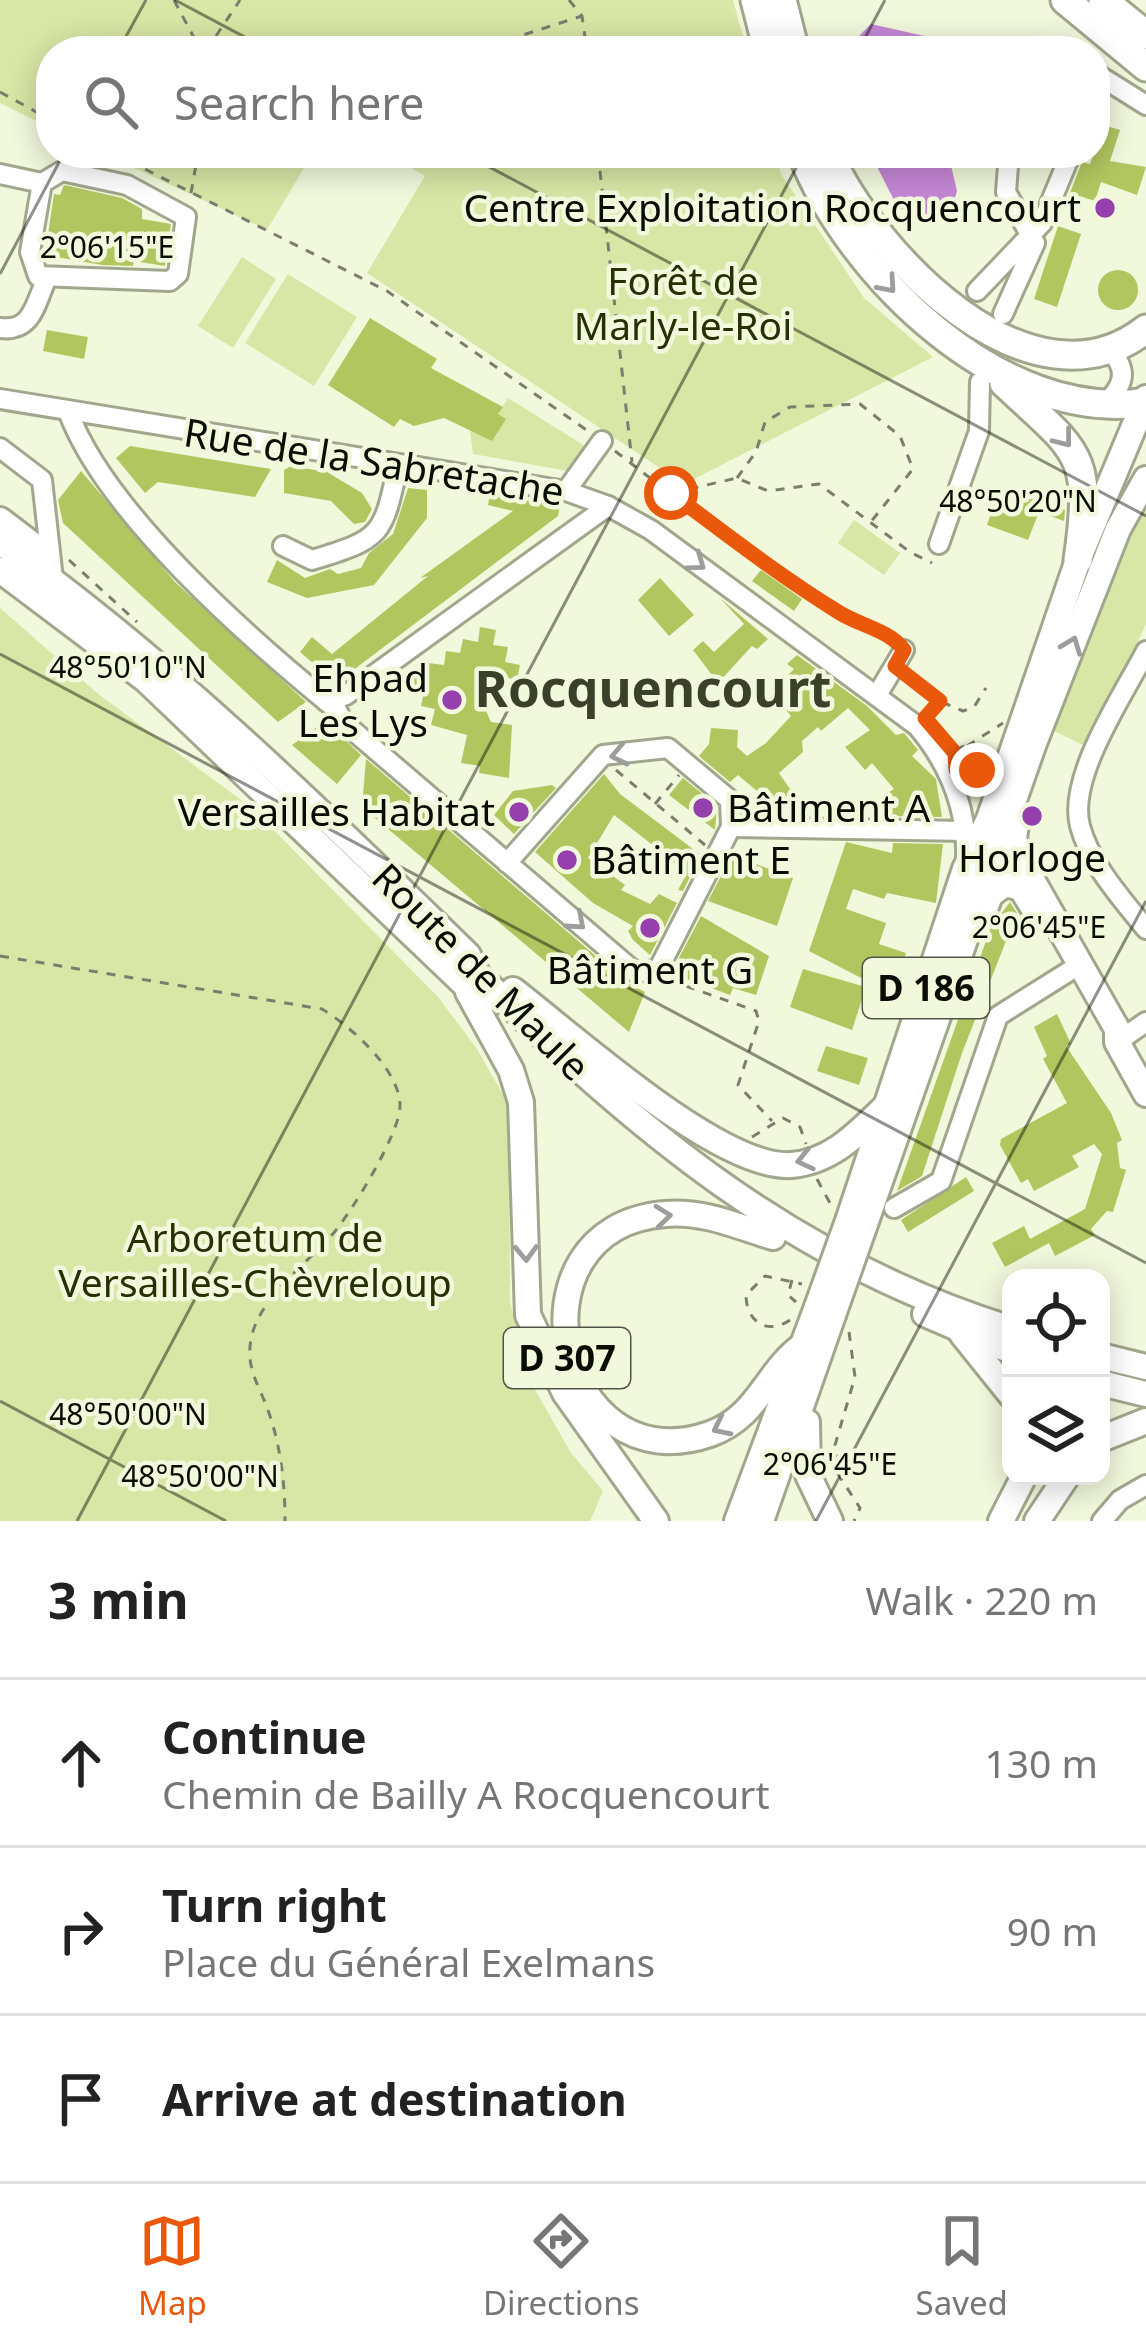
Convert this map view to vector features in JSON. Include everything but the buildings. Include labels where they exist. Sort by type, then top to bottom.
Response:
[{"type":"highway","points":[[755,0],[764,36]]},
{"type":"highway","points":[[782,0],[791,36]]},
{"type":"highway","points":[[1065,0],[1109,36]]},
{"type":"highway","points":[[1103,0],[1146,35]]},
{"type":"highway","points":[[1110,37],[1146,67]]},
{"type":"highway","points":[[810,168],[842,229],[902,301],[1068,439],[1081,464],[1085,514],[1078,560]]},
{"type":"highway","points":[[837,168],[869,225],[916,277],[960,312],[1023,346],[1062,355],[1110,350],[1146,329]]},
{"type":"highway","points":[[980,370],[1105,404],[1145,401]]},
{"type":"main road","points":[[1078,560],[1145,401]]},
{"type":"main road","name":"D 186","points":[[848,1218],[948,995],[1016,794],[1118,529],[1146,479]]},
{"type":"main road","points":[[0,520],[53,570]]},
{"type":"main road","name":"Route de Maule","points":[[0,542],[53,570],[278,771],[468,956],[477,974],[600,1091],[740,1201],[878,1275],[1002,1325]]},
{"type":"main road","name":"D 186","points":[[737,1521],[810,1352],[834,1315],[848,1218],[965,869],[989,819],[1078,560]]},
{"type":"main road","name":"Route de Maule","points":[[0,570],[146,680],[631,1138],[773,1237],[1002,1347]]},
{"type":"main road","name":"D 186","points":[[1016,794],[1021,801],[1014,837],[1019,857],[1052,913],[1072,963]]},
{"type":"main road","points":[[948,995],[962,980],[990,895],[1005,884],[1026,895],[1104,1005],[1117,1029],[1117,1042]]},
{"type":"main road","points":[[468,956],[732,1152],[789,1165],[815,1160],[853,1138],[887,1106]]},
{"type":"main road","points":[[1072,963],[1103,1034],[1117,1042],[1143,1085]]},
{"type":"main road","points":[[464,983],[511,1070],[521,1102],[528,1315],[565,1394],[656,1521]]},
{"type":"main road","name":"D 307","points":[[773,1237],[690,1214],[663,1214],[620,1227],[586,1258],[565,1303],[565,1350],[573,1375],[604,1413],[643,1434],[689,1438],[729,1425],[748,1412],[810,1352]]},
{"type":"main road","points":[[956,1328],[1002,1384]]},
{"type":"main road","points":[[1110,1354],[1146,1349]]},
{"type":"main road","name":"D 186","points":[[760,1521],[810,1352]]},
{"type":"main road","name":"D 186","points":[[810,1352],[824,1372],[803,1449],[814,1496],[830,1521]]},
{"type":"main road","points":[[1110,1357],[1146,1367]]},
{"type":"main road","points":[[1110,1385],[1146,1394]]},
{"type":"main road","points":[[1110,1435],[1146,1420]]},
{"type":"main road","points":[[1001,1521],[1019,1485]]},
{"type":"main road","points":[[1037,1521],[1061,1485]]},
{"type":"street","points":[[1110,82],[1146,105]]},
{"type":"street","points":[[1003,314],[1035,243],[1006,192],[1008,168]]},
{"type":"street","points":[[916,277],[957,294],[977,291],[1033,236],[1051,208],[1066,168]]},
{"type":"street","points":[[0,174],[42,183],[62,171],[127,184],[188,222],[178,274],[170,281],[46,280],[31,266],[30,252],[42,183]]},
{"type":"street","points":[[0,328],[16,330],[27,325],[46,280]]},
{"type":"street","points":[[977,291],[983,315],[1023,346]]},
{"type":"street","points":[[1105,404],[1123,380],[1123,366],[1110,350]]},
{"type":"street","points":[[936,553],[979,430],[980,370]]},
{"type":"street","name":"Rue de la Sabretache","points":[[0,398],[566,491],[608,506],[652,530],[917,726],[947,769],[967,831]]},
{"type":"street","points":[[68,410],[82,449],[127,505],[239,625],[327,702],[343,722],[507,863],[635,972],[658,970],[731,827],[730,800],[668,748],[600,758],[507,863]]},
{"type":"street","points":[[566,491],[602,441]]},
{"type":"street","points":[[0,448],[43,480],[53,570]]},
{"type":"street","points":[[283,546],[311,560],[354,548],[376,533],[386,523],[398,465]]},
{"type":"street","points":[[327,702],[346,695],[608,506]]},
{"type":"street","points":[[1146,651],[1088,764],[1079,798],[1079,825],[1105,876],[1146,929]]},
{"type":"street","points":[[877,695],[900,658]]},
{"type":"street","points":[[731,827],[967,831],[965,869]]},
{"type":"street","points":[[894,1208],[941,1181],[998,1016],[1072,963]]},
{"type":"street","points":[[1117,1042],[1146,1022]]},
{"type":"street","points":[[1102,1521],[1120,1500],[1146,1485]]},
{"type":"path","points":[[174,0],[194,36]]},
{"type":"path","points":[[214,36],[240,0]]},
{"type":"path","points":[[569,0],[582,16],[585,36]]},
{"type":"path","points":[[520,36],[582,16]]},
{"type":"path","points":[[0,92],[36,112]]},
{"type":"path","points":[[140,168],[387,291],[602,441],[776,572],[845,616],[896,640],[900,658],[940,701],[963,711],[974,707],[986,688]]},
{"type":"path","points":[[190,195],[195,168]]},
{"type":"path","points":[[600,168],[632,464]]},
{"type":"path","points":[[737,478],[756,452],[766,422],[778,414],[809,405],[860,404],[900,436],[913,469],[869,523]]},
{"type":"path","points":[[671,493],[737,478],[768,490],[819,484],[869,523],[936,553]]},
{"type":"path","points":[[925,718],[940,701]]},
{"type":"path","points":[[967,746],[975,749],[981,761],[977,770],[964,774],[956,769],[953,757],[967,746],[1004,723]]},
{"type":"path","points":[[600,758],[717,855]]},
{"type":"path","points":[[655,804],[688,765]]},
{"type":"path","points":[[0,956],[322,1009],[354,1033],[394,1085],[400,1107],[365,1183],[337,1231],[282,1288],[252,1330],[247,1365],[269,1414],[285,1480],[284,1521]]},
{"type":"path","points":[[650,972],[756,1010],[759,1021],[738,1085],[772,1121],[795,1122],[807,1148]]},
{"type":"path","points":[[814,1170],[848,1218]]},
{"type":"path","points":[[772,1275],[792,1280],[789,1286],[788,1295],[798,1303],[790,1319],[776,1328],[754,1321],[746,1302],[753,1282],[772,1275]]},
{"type":"path","points":[[834,1315],[847,1337],[855,1377],[835,1444],[838,1474],[860,1508],[854,1521]]},
{"type":"green space","points":[[0,0],[733,0],[743,36],[36,36],[36,121],[0,103]]},
{"type":"green space","points":[[134,168],[304,168],[267,230]]},
{"type":"green space","name":"Forêt de Marly-le-Roi","points":[[411,168],[779,168],[864,298],[933,357],[684,484],[367,273],[425,176]]},
{"type":"green space","points":[[242,257],[276,279],[233,348],[198,326]]},
{"type":"green space","points":[[288,274],[357,317],[314,386],[245,343]]},
{"type":"green space","points":[[508,398],[585,446],[568,471],[473,454],[470,432],[505,419],[498,414]]},
{"type":"green space","points":[[1146,502],[1146,624],[1087,747],[1046,727]]},
{"type":"green space","points":[[854,520],[900,553],[884,575],[838,543]]},
{"type":"green space","name":"Arboretum de Versailles-Chèvreloup","points":[[0,608],[97,693],[253,809],[438,997],[477,1049],[509,1105],[510,1302],[530,1381],[571,1453],[603,1491],[590,1521],[0,1521]]},
{"type":"shaded area","points":[[871,24],[924,36],[859,36]]},
{"type":"shaded area","points":[[878,168],[952,168],[957,191],[953,204],[913,219],[896,204]]},
{"type":"place","name":"Centre Exploitation Rocquencourt","points":[[1105,208]]},
{"type":"place","name":"Ehpad Les Lys","points":[[452,700]]},
{"type":"place","name":"Bâtiment A","points":[[703,808]]},
{"type":"place","name":"Versailles Habitat","points":[[519,812]]},
{"type":"place","name":"Horloge","points":[[1032,816]]},
{"type":"place","name":"Bâtiment E","points":[[567,860]]},
{"type":"place","name":"Bâtiment G","points":[[650,928]]},
{"type":"district","name":"Rocquencourt","points":[[653,689]]},
{"type":"route","points":[[671,493],[776,572],[845,616],[896,640],[904,650],[895,666],[925,684],[940,701],[925,718],[955,753],[956,769],[964,774],[977,770]]}]
